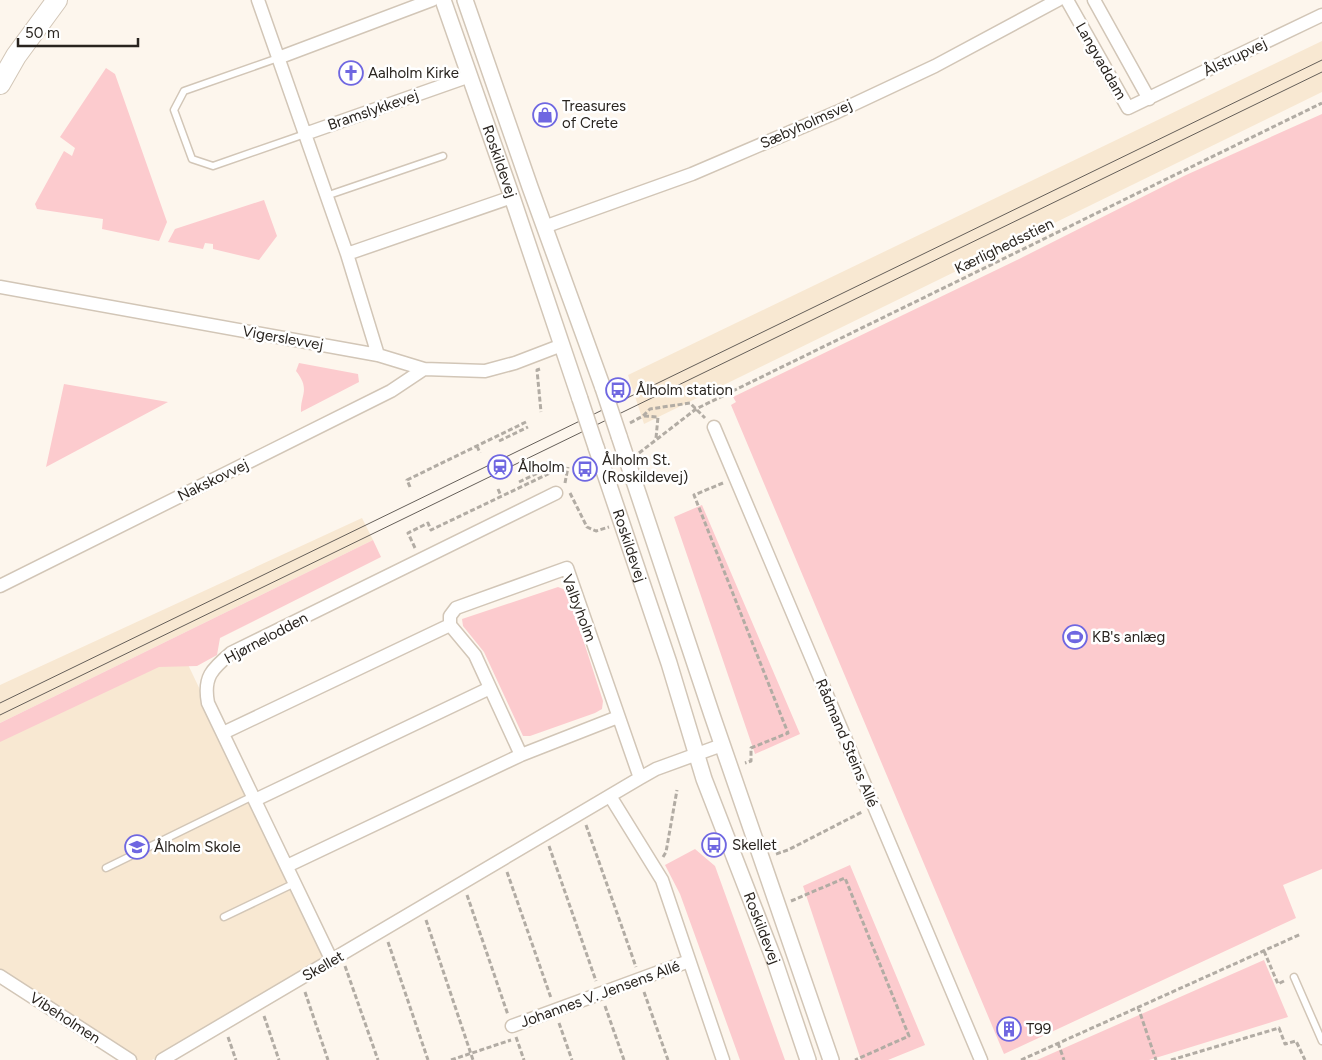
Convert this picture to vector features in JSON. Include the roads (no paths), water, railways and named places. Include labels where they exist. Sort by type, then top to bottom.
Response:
[{"type":"main road","points":[[0,84],[16,56],[57,0]]},
{"type":"street","points":[[258,0],[347,254],[378,355]]},
{"type":"street","points":[[278,58],[432,0]]},
{"type":"street","name":"Roskildevej","points":[[443,0],[512,197],[669,663],[695,754],[774,962],[808,1060]]},
{"type":"street","name":"Roskildevej","points":[[466,0],[544,227],[603,388],[730,769],[831,1060]]},
{"type":"street","name":"Sæbyholmsvej","points":[[544,227],[692,174],[837,112],[935,66],[1058,0]]},
{"type":"street","name":"Langvaddam","points":[[1067,0],[1128,108],[1149,99],[1094,0]]},
{"type":"street","name":"Ålstrupvej","points":[[1149,99],[1322,15]]},
{"type":"street","name":"Bramslykkevej","points":[[305,134],[470,76]]},
{"type":"street","points":[[347,254],[512,197]]},
{"type":"street","name":"Vigerslevvej","points":[[0,287],[378,355],[424,369],[485,371],[515,363],[562,345]]},
{"type":"street","name":"Nakskovvej","points":[[0,586],[391,392],[424,369]]},
{"type":"street","name":"Rådmand Steins Allé","points":[[714,427],[981,1060]]},
{"type":"street","name":"Hjørnelodden","points":[[337,958],[295,883],[208,703],[206,689],[209,678],[217,664],[231,653],[556,493]]},
{"type":"street","name":"Valbyholm","points":[[450,625],[450,616],[456,608],[567,568],[640,778]]},
{"type":"street","points":[[223,733],[450,625],[475,655],[521,755]]},
{"type":"street","points":[[254,798],[490,688]]},
{"type":"street","points":[[287,866],[521,755],[618,717]]},
{"type":"street","name":"Skellet","points":[[162,1060],[640,778],[656,769],[722,744]]},
{"type":"street","name":"Johannes V. Jensens Allé","points":[[610,796],[662,880],[723,1060]]},
{"type":"street","name":"Johannes V. Jensens Allé","points":[[514,1032],[555,1010],[689,961]]},
{"type":"street","name":"Vibeholmen","points":[[0,976],[130,1060]]},
{"type":"lane","points":[[278,58],[184,91],[174,110],[192,159],[213,166],[305,134]]},
{"type":"lane","points":[[326,196],[443,156]]},
{"type":"lane","points":[[106,868],[254,798]]},
{"type":"lane","points":[[224,917],[295,883]]},
{"type":"lane","points":[[1294,977],[1322,1041]]},
{"type":"tram line","points":[[0,703],[1322,60]]},
{"type":"tram line","points":[[0,715],[1322,72]]},
{"type":"place","name":"Aalholm Kirke","points":[[351,73]]},
{"type":"place","name":"Treasures of Crete","points":[[545,115]]},
{"type":"place","name":"Ålholm station","points":[[618,390]]},
{"type":"place","name":"Ålholm","points":[[500,467]]},
{"type":"place","name":"Ålholm St. (Roskildevej)","points":[[585,469]]},
{"type":"place","name":"KB's anlæg","points":[[1075,637]]},
{"type":"place","name":"Skellet","points":[[714,845]]},
{"type":"place","name":"Ålholm Skole","points":[[137,847]]},
{"type":"place","name":"T99","points":[[1009,1029]]}]
